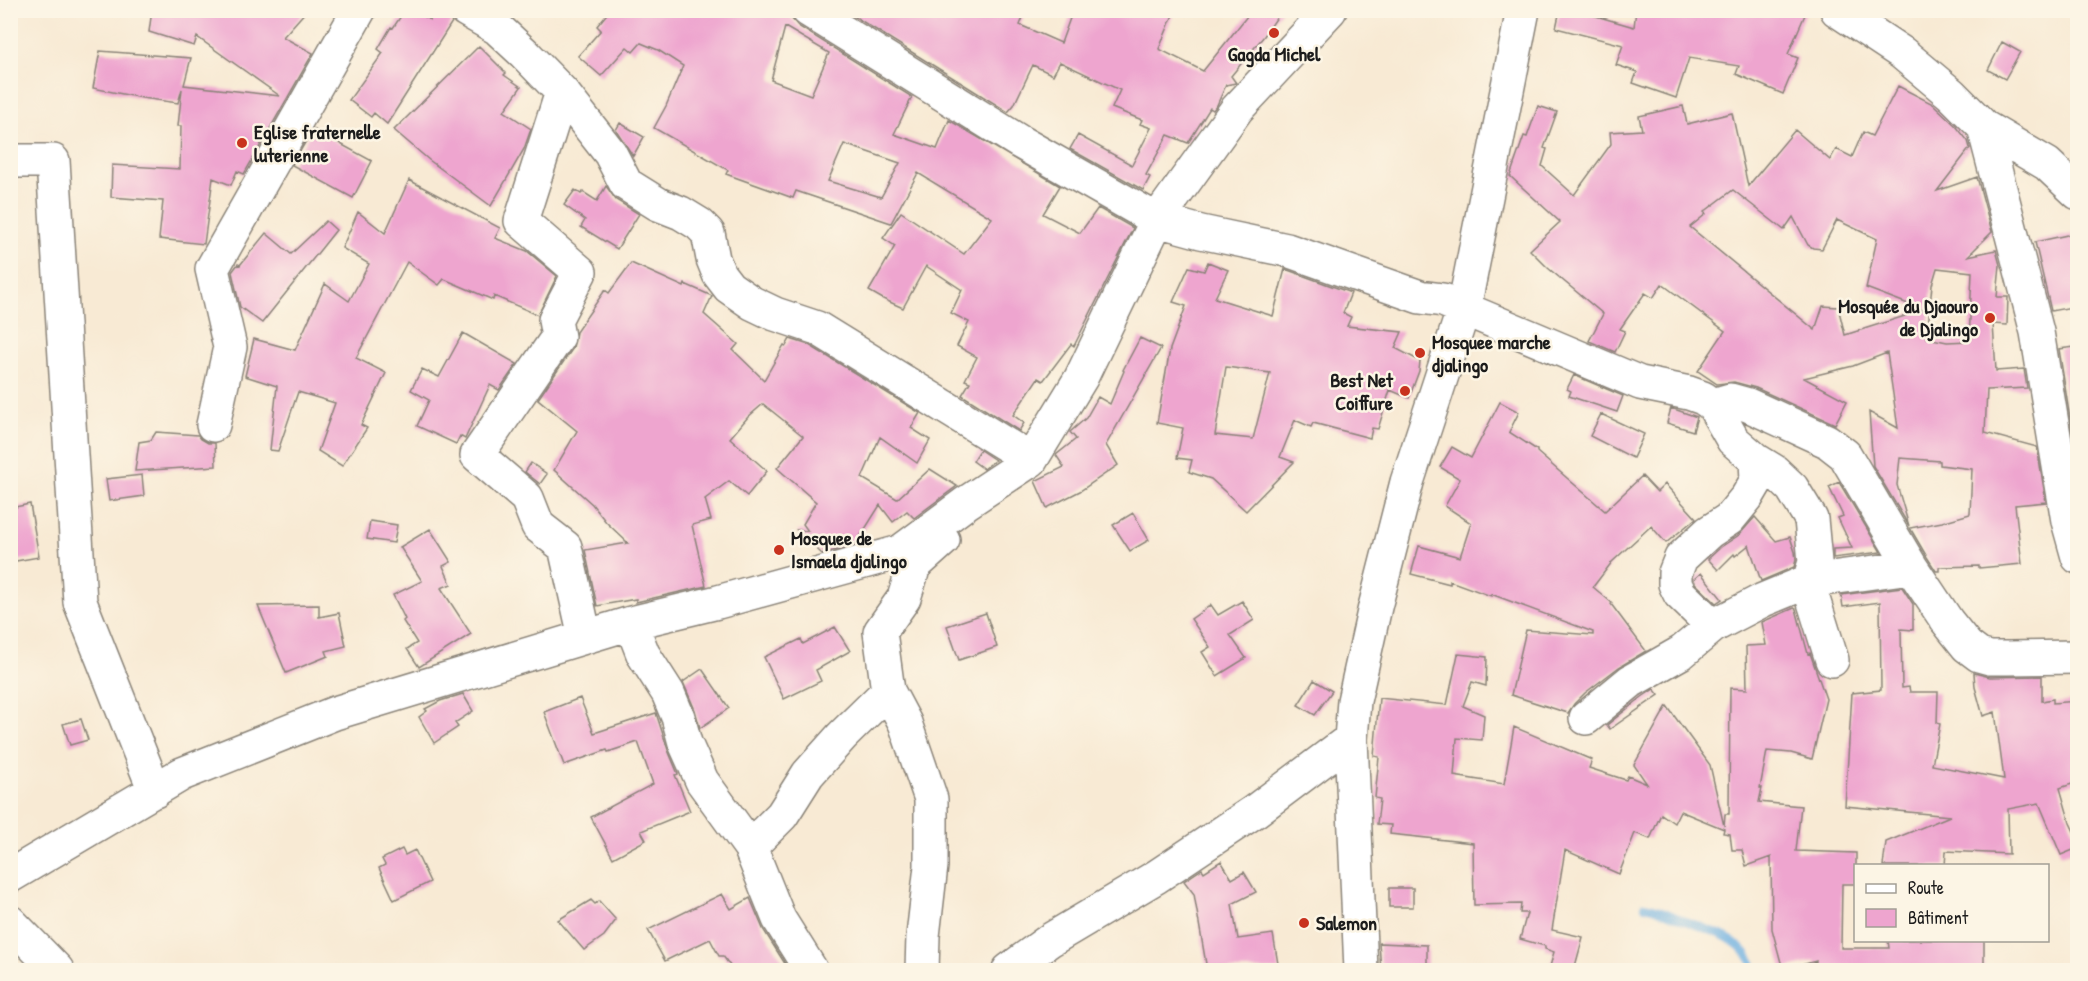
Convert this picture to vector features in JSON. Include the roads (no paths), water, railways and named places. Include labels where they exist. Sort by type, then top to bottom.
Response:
[{"type":"street","points":[[213,425],[230,347],[212,269],[359,10]]},
{"type":"street","points":[[466,10],[496,28],[562,92],[610,153],[626,184],[658,204],[681,213],[699,224],[708,233],[716,266],[729,287],[752,303],[775,314],[817,328],[1031,460]]},
{"type":"street","points":[[808,10],[1020,142],[1157,220],[1287,250],[1420,297],[1443,300],[1640,383],[1703,398],[1713,405],[1733,440],[1756,460],[1774,471],[1792,488],[1811,519],[1815,561],[1809,581],[1832,660]]},
{"type":"street","points":[[10,876],[182,774],[336,712],[631,623],[718,603],[900,552],[966,503],[1031,460],[1082,378],[1157,220],[1238,109],[1330,10]]},
{"type":"street","points":[[1359,970],[1351,739],[1354,701],[1375,606],[1407,482],[1464,308],[1523,10]]},
{"type":"street","points":[[1836,10],[1902,53],[1951,94],[1984,127],[2046,164],[2078,193]]},
{"type":"street","points":[[562,92],[521,221],[580,272],[555,320],[558,337],[477,454],[527,498],[538,526],[565,547],[585,637]]},
{"type":"street","points":[[1984,127],[2037,332],[2068,521],[2078,557]]},
{"type":"street","points":[[10,161],[53,162],[80,602],[155,791]]},
{"type":"street","points":[[1713,405],[1730,400],[1748,405],[1827,441],[1845,456],[1911,567],[1947,621],[1967,646],[1979,655],[1990,658],[2078,657]]},
{"type":"street","points":[[1713,626],[1680,594],[1675,584],[1676,573],[1681,558],[1709,532],[1729,519],[1747,497],[1757,480],[1756,460]]},
{"type":"street","points":[[922,970],[923,936],[931,866],[931,799],[905,723],[888,691],[880,632],[904,598],[914,566],[945,539],[966,503]]},
{"type":"street","points":[[1586,718],[1631,681],[1682,652],[1713,626],[1763,600],[1809,581],[1911,567]]},
{"type":"street","points":[[631,623],[644,654],[668,693],[685,743],[702,781],[750,848],[779,919],[811,970]]},
{"type":"street","points":[[750,848],[782,815],[808,774],[842,736],[888,691]]},
{"type":"street","points":[[1009,970],[1050,940],[1156,877],[1255,811],[1351,739]]},
{"type":"street","points":[[10,922],[57,970]]},
{"type":"waterway","points":[[1645,906],[1661,910],[1736,943],[1744,950],[1755,970]]},
{"type":"place","name":"Gagda Michel","points":[[1274,33]]},
{"type":"place","name":"Eglise fraternelle luterienne","points":[[242,143]]},
{"type":"place","name":"Mosquée du Djaouro de Djalingo","points":[[1990,318]]},
{"type":"place","name":"Mosquee marche djalingo","points":[[1420,353]]},
{"type":"place","name":"Best Net Coiffure","points":[[1405,391]]},
{"type":"place","name":"Mosquee de Ismaela djalingo","points":[[779,550]]},
{"type":"place","name":"Salemon","points":[[1304,923]]}]
